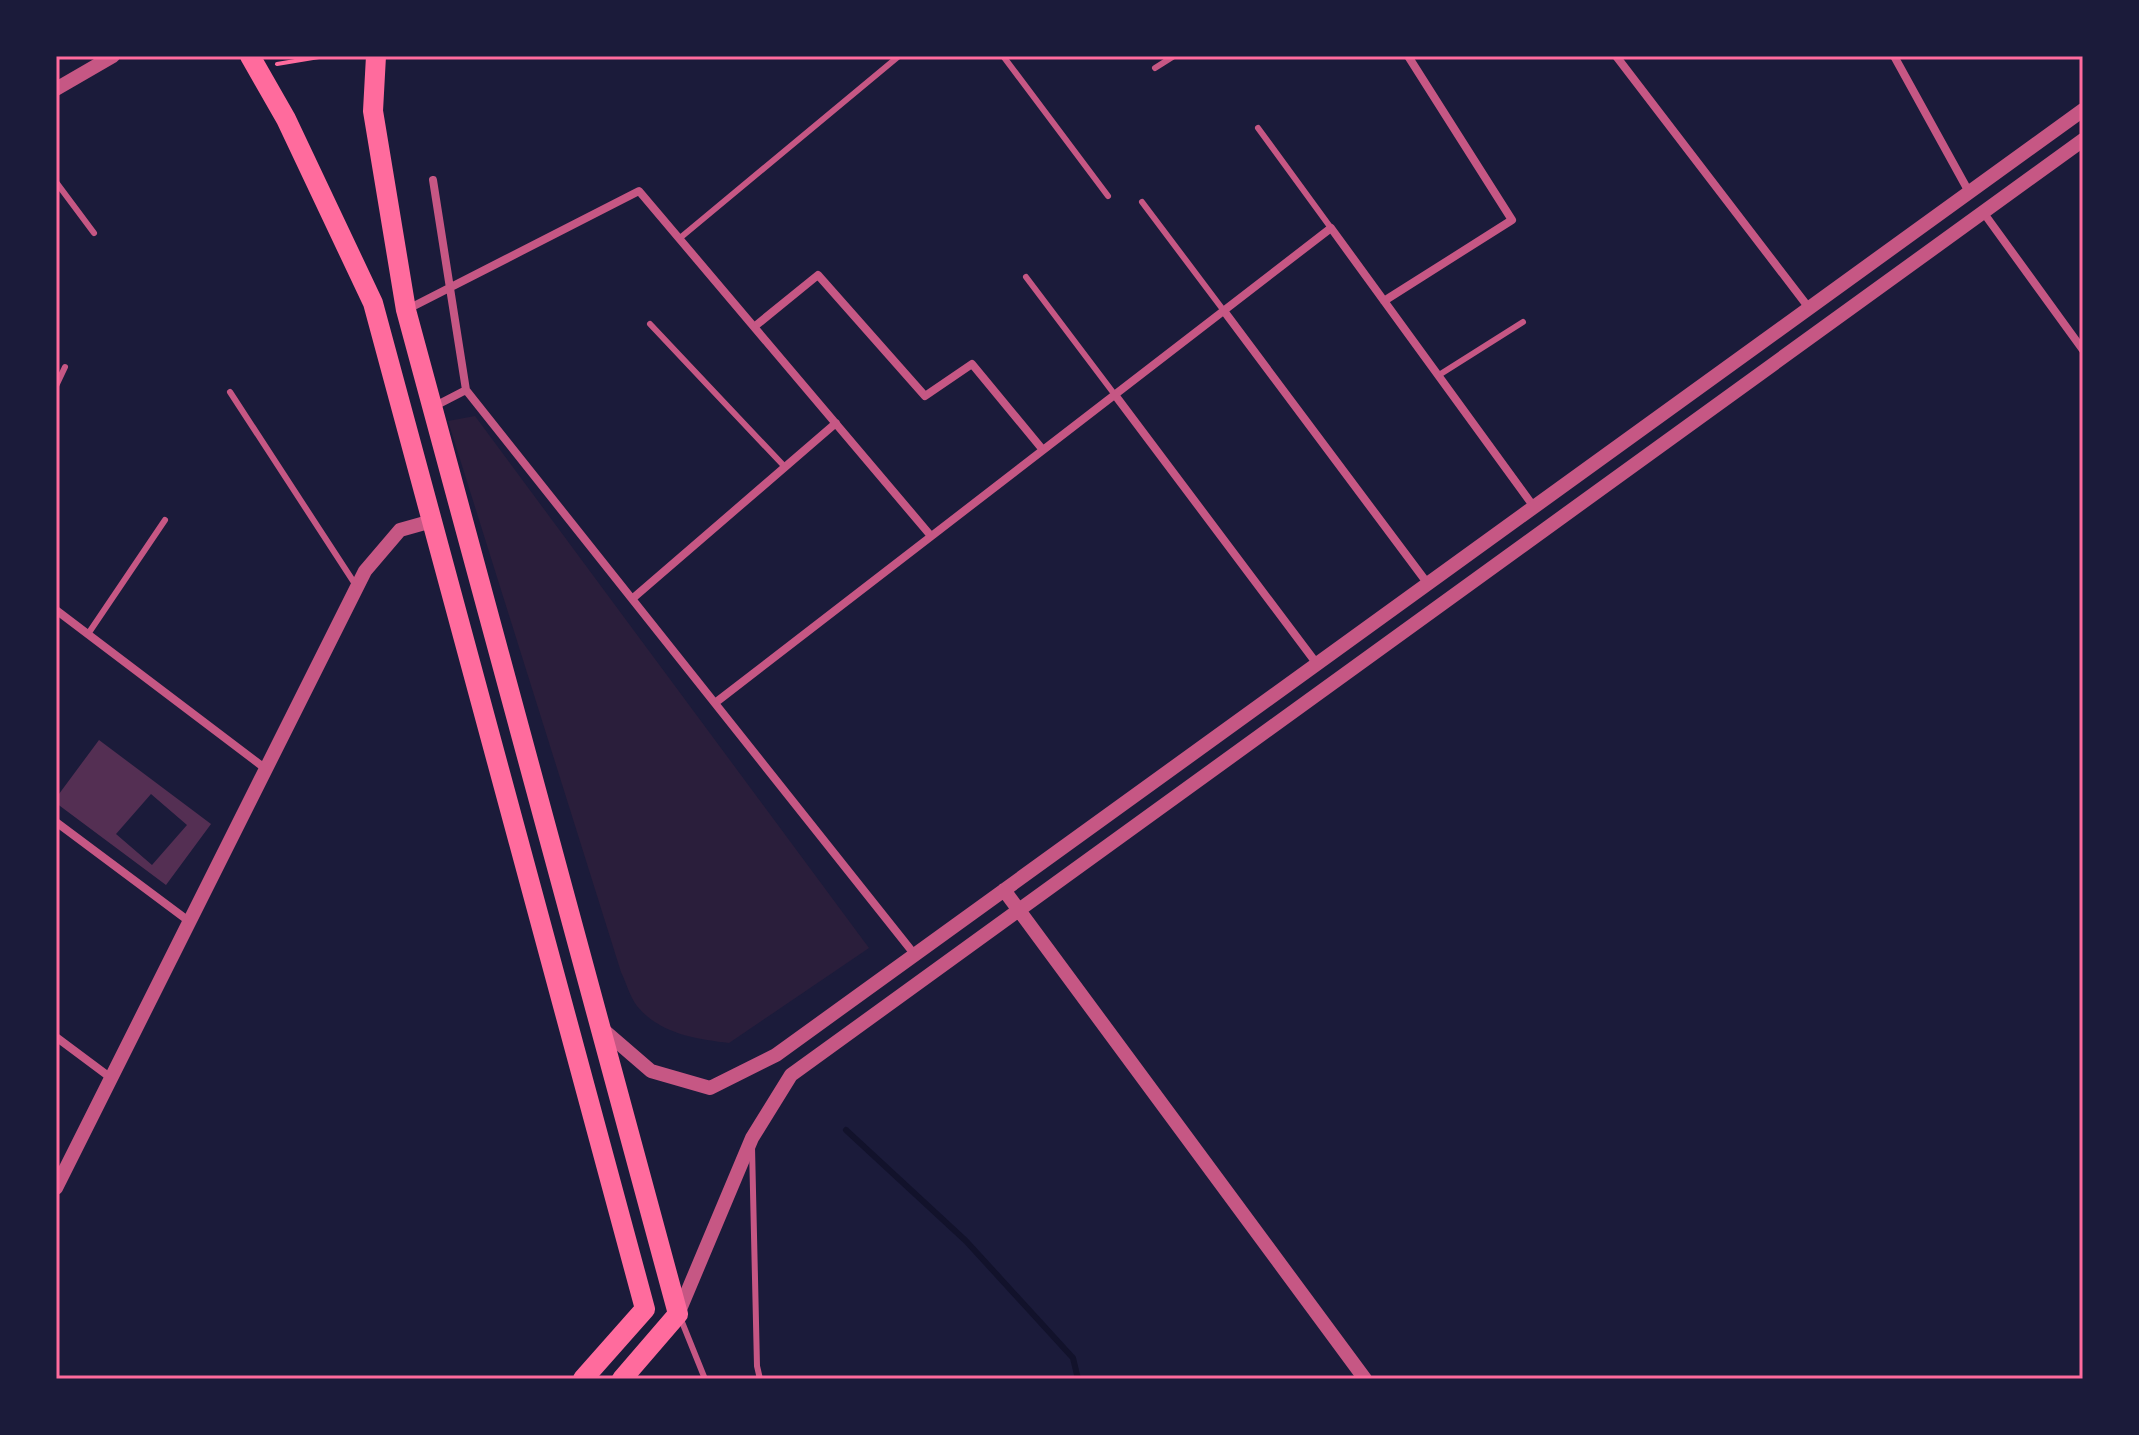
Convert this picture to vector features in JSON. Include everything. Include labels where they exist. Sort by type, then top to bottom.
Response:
[{"type":"main road","points":[[250,56],[286,119],[373,303],[645,1309],[583,1379]]},
{"type":"main road","points":[[376,56],[373,111],[406,310],[678,1314],[622,1379]]},
{"type":"main road","points":[[504,787],[533,778]]},
{"type":"street","points":[[56,89],[113,56]]},
{"type":"street","points":[[1384,301],[1512,220],[1408,56]]},
{"type":"street","points":[[1616,56],[1809,308]]},
{"type":"street","points":[[1894,56],[1969,192]]},
{"type":"street","points":[[600,1027],[651,1071],[710,1088],[776,1055],[2083,110]]},
{"type":"street","points":[[678,1314],[752,1138],[791,1075],[2083,140]]},
{"type":"street","points":[[433,180],[466,390],[915,955]]},
{"type":"street","points":[[406,310],[639,191],[931,536]]},
{"type":"street","points":[[1983,212],[2083,350]]},
{"type":"street","points":[[715,703],[1331,228],[1534,507]]},
{"type":"street","points":[[754,327],[818,275],[925,396],[972,364],[1043,450]]},
{"type":"street","points":[[1224,311],[1428,584]]},
{"type":"street","points":[[432,407],[466,390]]},
{"type":"street","points":[[1115,395],[1317,664]]},
{"type":"street","points":[[1672,407],[1686,427]]},
{"type":"street","points":[[632,599],[836,423]]},
{"type":"street","points":[[56,1188],[365,571],[400,530],[432,521]]},
{"type":"street","points":[[56,610],[266,769]]},
{"type":"street","points":[[56,822],[190,922]]},
{"type":"street","points":[[1004,890],[1365,1379]]},
{"type":"street","points":[[56,1037],[111,1078]]},
{"type":"street","points":[[776,1055],[791,1075]]},
{"type":"lane","points":[[680,238],[899,56]]},
{"type":"lane","points":[[1003,56],[1108,196]]},
{"type":"lane","points":[[1155,68],[1174,56]]},
{"type":"lane","points":[[1258,128],[1331,228]]},
{"type":"lane","points":[[56,182],[94,233]]},
{"type":"lane","points":[[1142,202],[1224,311]]},
{"type":"lane","points":[[1026,277],[1115,395]]},
{"type":"lane","points":[[1439,375],[1523,322]]},
{"type":"lane","points":[[650,324],[785,467]]},
{"type":"lane","points":[[56,386],[65,367]]},
{"type":"lane","points":[[230,392],[357,587]]},
{"type":"lane","points":[[88,634],[165,520]]},
{"type":"lane","points":[[752,1138],[757,1366],[760,1379]]},
{"type":"lane","points":[[678,1314],[705,1379]]},
{"type":"shaded area","points":[[475,416],[869,948],[729,1043],[679,1034],[656,1023],[637,1006],[621,972],[448,421]]},
{"type":"building","points":[[99,740],[211,824],[166,885],[56,803],[56,798]],"holes":[[[151,794],[187,825],[152,865],[116,834]]]},
{"type":"waterway","points":[[846,1130],[966,1241],[1073,1358],[1078,1379]]}]
